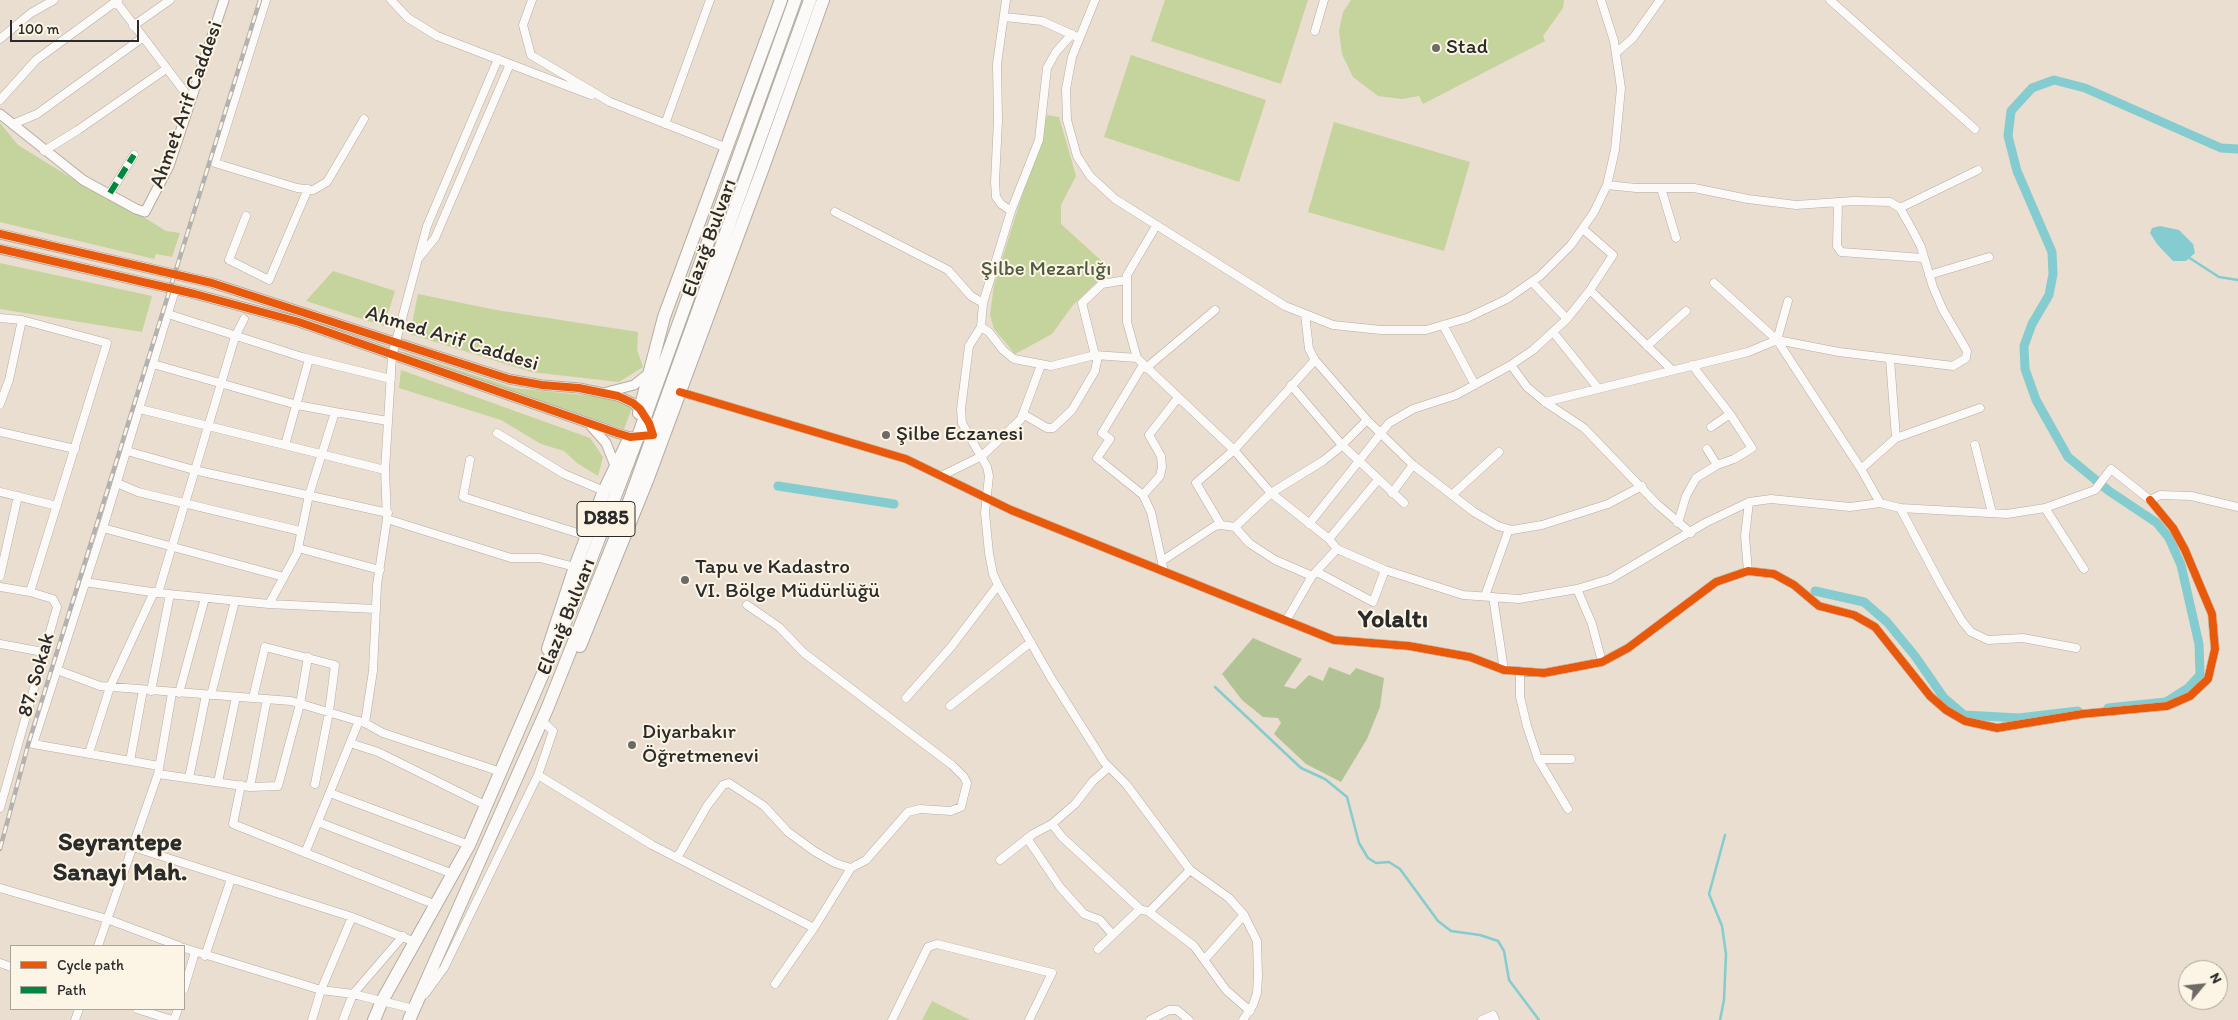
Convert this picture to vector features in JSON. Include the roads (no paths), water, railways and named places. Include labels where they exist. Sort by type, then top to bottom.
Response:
[{"type":"highway","points":[[643,413],[649,373],[664,317],[728,148],[781,0]]},
{"type":"highway","name":"Elazığ Bulvarı","points":[[374,1020],[382,1001],[469,845],[582,583],[621,481],[643,413],[795,0]]},
{"type":"highway","name":"Elazığ Bulvarı","points":[[411,1014],[542,720],[621,524],[810,0]]},
{"type":"highway","points":[[558,682],[580,646],[606,584],[680,392],[823,0]]},
{"type":"highway","points":[[749,171],[781,118]]},
{"type":"highway","points":[[540,684],[552,630],[604,491],[615,468],[635,436]]},
{"type":"street","points":[[0,39],[31,13],[54,0]]},
{"type":"street","points":[[133,26],[170,0]]},
{"type":"street","name":"Ahmet Arif Caddesi","points":[[0,114],[44,151],[83,180],[142,212],[148,210],[169,166],[224,0]]},
{"type":"street","points":[[266,0],[215,163],[313,190],[326,182],[364,119]]},
{"type":"street","points":[[391,0],[408,18],[437,36],[728,148]]},
{"type":"street","points":[[532,0],[523,25],[532,55],[610,102]]},
{"type":"street","points":[[665,124],[710,0]]},
{"type":"street","points":[[1006,0],[998,64],[995,182],[996,197],[1001,204],[1011,211]]},
{"type":"street","points":[[1095,0],[1075,36],[1056,52],[1047,68],[1039,140],[1011,211],[983,303],[981,327],[969,346],[961,409],[962,423],[982,456],[989,476],[985,513],[989,553],[993,574],[998,585],[1104,762],[1126,784],[1190,870],[1228,898],[1244,915],[1257,941],[1259,955],[1256,992],[1250,1011],[1242,1020]]},
{"type":"street","points":[[1315,31],[1324,0]]},
{"type":"street","points":[[1075,36],[1066,88],[1067,120],[1077,156],[1090,176],[1115,199],[1285,306],[1333,325],[1381,330],[1426,330],[1467,318],[1507,300],[1532,282],[1572,245],[1594,212],[1607,185],[1615,150],[1621,88],[1614,41],[1601,0]]},
{"type":"street","points":[[1616,53],[1633,38],[1660,0]]},
{"type":"street","points":[[1830,0],[1975,129]]},
{"type":"street","points":[[0,100],[36,60],[116,1],[142,38],[190,99]]},
{"type":"street","points":[[1005,17],[1042,21],[1075,36]]},
{"type":"street","points":[[13,124],[37,114],[142,38]]},
{"type":"street","points":[[305,853],[350,744],[362,722],[373,672],[376,609],[388,516],[385,470],[392,356],[427,226],[498,59]]},
{"type":"street","points":[[418,259],[435,238],[510,64]]},
{"type":"street","points":[[44,151],[78,130],[166,69]]},
{"type":"street","points":[[110,193],[134,155]]},
{"type":"street","points":[[1900,208],[1978,170]]},
{"type":"street","points":[[1545,402],[1671,369],[1748,352],[1777,340],[1890,359],[1953,366],[1966,358],[1967,351],[1942,310],[1923,258],[1921,247],[1900,208],[1890,202],[1838,202],[1796,205],[1748,199],[1694,188],[1636,188],[1607,185]]},
{"type":"street","points":[[1661,188],[1676,238]]},
{"type":"street","points":[[246,216],[228,260],[270,280],[308,189]]},
{"type":"street","points":[[1838,202],[1837,246],[1841,252],[1923,258]]},
{"type":"street","points":[[835,212],[948,270],[971,296],[983,303]]},
{"type":"street","points":[[680,392],[906,459],[988,499],[1334,640],[1418,647],[1470,657],[1504,670],[1544,673],[1602,662],[1628,648],[1716,582],[1748,571],[1774,574],[1794,585],[1819,606],[1866,620],[1888,640],[1904,664],[1938,704],[1955,716],[1976,724],[2008,727],[2082,714],[2167,706],[2190,696],[2208,679],[2215,649],[2212,614],[2186,550],[2173,528],[2150,500],[2111,469],[2095,490],[2045,508],[2008,514],[1900,508],[1880,503],[1850,507],[1771,499],[1750,502],[1705,523],[1691,534],[1610,579],[1577,589],[1519,599],[1463,595],[1385,570],[1337,549],[1329,539],[1271,493],[1234,450],[1177,399],[1137,358],[1127,322],[1126,280],[1127,275],[1156,226]]},
{"type":"street","points":[[1309,524],[1389,423],[1413,409],[1440,401],[1475,385],[1511,365],[1533,350],[1567,319],[1590,290],[1613,255],[1583,229]]},
{"type":"street","name":"Ahmed Arif Caddesi","points":[[0,234],[212,283],[509,379],[618,396],[633,403],[643,413]]},
{"type":"street","name":"Ahmed Arif Caddesi","points":[[0,248],[299,322],[589,425],[635,436],[653,435]]},
{"type":"street","points":[[1929,275],[1989,257]]},
{"type":"street","points":[[1023,414],[1047,428],[1053,428],[1072,410],[1094,370],[1096,356],[1082,303],[1102,284],[1126,280]]},
{"type":"street","points":[[1532,282],[1567,319]]},
{"type":"street","points":[[1714,283],[1777,340],[1861,469],[1880,503]]},
{"type":"street","points":[[175,290],[103,528],[33,744],[130,761],[189,778],[250,787],[278,786],[300,704],[308,657]]},
{"type":"street","points":[[1590,290],[1671,369]]},
{"type":"street","points":[[1777,340],[1788,301]]},
{"type":"street","points":[[1164,571],[1151,512],[1143,495],[1097,458],[1110,439],[1102,433],[1145,366],[1215,310]]},
{"type":"street","points":[[1647,346],[1686,311]]},
{"type":"street","points":[[168,314],[235,337],[309,359],[391,379]]},
{"type":"street","points":[[1305,314],[1309,349],[1315,360],[1367,420],[1413,465],[1474,512],[1498,526],[1509,529],[1542,525],[1608,504],[1642,486]]},
{"type":"street","points":[[0,318],[22,320],[106,343],[30,592]]},
{"type":"street","points":[[89,754],[110,687],[156,593],[172,547],[235,337],[244,319]]},
{"type":"street","points":[[0,404],[9,380],[22,320]]},
{"type":"street","points":[[1443,324],[1475,385]]},
{"type":"street","points":[[981,327],[989,332],[1003,350],[1014,360],[1050,366],[1096,356],[1137,358]]},
{"type":"street","points":[[1553,332],[1598,388]]},
{"type":"street","points":[[285,445],[309,359]]},
{"type":"street","points":[[1890,359],[1896,438]]},
{"type":"street","points":[[1221,525],[1196,484],[1234,450],[1315,360]]},
{"type":"street","points":[[153,364],[297,405],[388,421]]},
{"type":"street","points":[[941,476],[982,456],[1023,414],[1041,365]]},
{"type":"street","points":[[1511,365],[1527,387],[1545,402],[1584,428],[1691,534]]},
{"type":"street","points":[[1678,523],[1686,496],[1696,478],[1717,465],[1734,459],[1752,448],[1730,414],[1692,365]]},
{"type":"street","name":"Ahmed Arif Caddesi","points":[[602,393],[634,384],[649,373]]},
{"type":"street","points":[[1291,385],[1342,446],[1404,503]]},
{"type":"street","points":[[1143,495],[1160,476],[1162,467],[1161,456],[1149,435],[1177,399]]},
{"type":"street","points":[[1861,469],[1896,438],[1980,408]]},
{"type":"street","points":[[140,409],[385,470]]},
{"type":"street","points":[[269,604],[298,548],[309,495],[324,454],[335,412]]},
{"type":"street","points":[[643,413],[653,435]]},
{"type":"street","points":[[1711,427],[1730,414]]},
{"type":"street","points":[[1235,526],[1271,493],[1323,461],[1342,446],[1367,420]]},
{"type":"street","name":"Ahmed Arif Caddesi","points":[[589,425],[606,443],[621,481]]},
{"type":"street","points":[[0,432],[75,449]]},
{"type":"street","points":[[497,433],[564,474],[604,491]]},
{"type":"street","points":[[1975,445],[1992,514]]},
{"type":"street","points":[[1707,449],[1717,465]]},
{"type":"street","points":[[127,451],[194,470],[309,495],[388,516],[511,558],[540,558],[575,567]]},
{"type":"street","points":[[1452,495],[1499,452]]},
{"type":"street","points":[[470,460],[463,497],[587,536]]},
{"type":"street","points":[[1392,493],[1413,465]]},
{"type":"street","points":[[1329,539],[1378,481]]},
{"type":"street","points":[[117,483],[138,492],[300,531]]},
{"type":"street","points":[[0,492],[56,506]]},
{"type":"street","points":[[2150,500],[2160,495],[2191,496],[2238,507]]},
{"type":"street","points":[[0,576],[18,496]]},
{"type":"street","points":[[1748,571],[1745,536],[1750,502]]},
{"type":"street","points":[[1900,508],[1941,585],[1962,621],[1972,632],[1988,640],[2023,638],[2076,648]]},
{"type":"street","points":[[2045,508],[2084,569]]},
{"type":"street","points":[[1162,561],[1215,526],[1221,525],[1235,526],[1249,543],[1275,560],[1315,574],[1373,602],[1385,570]]},
{"type":"street","points":[[103,528],[284,577]]},
{"type":"street","points":[[1485,596],[1509,529]]},
{"type":"street","points":[[298,548],[380,570]]},
{"type":"street","points":[[1286,621],[1315,574],[1337,549]]},
{"type":"street","points":[[85,582],[156,593],[235,601],[376,609]]},
{"type":"street","points":[[906,698],[951,647],[998,585]]},
{"type":"street","name":"87. Sokak","points":[[0,587],[30,592],[53,599],[57,604],[0,805]]},
{"type":"street","points":[[1577,589],[1592,624],[1602,662]]},
{"type":"street","points":[[130,761],[170,594]]},
{"type":"street","points":[[1494,597],[1504,670]]},
{"type":"street","points":[[98,945],[159,770],[175,693],[204,598]]},
{"type":"street","points":[[189,778],[209,695],[235,601]]},
{"type":"street","points":[[747,605],[779,627],[812,659],[952,765],[964,777],[967,784],[961,807],[952,811],[920,808],[908,812],[866,860],[851,868],[814,928],[775,984]]},
{"type":"street","points":[[950,706],[1031,642]]},
{"type":"street","points":[[0,644],[43,652]]},
{"type":"street","points":[[253,698],[265,647],[335,665],[329,712],[315,784]]},
{"type":"street","points":[[57,670],[100,686],[267,699],[300,704],[362,722],[383,734],[501,772]]},
{"type":"street","points":[[1520,671],[1520,697],[1526,726],[1538,758],[1568,809]]},
{"type":"street","points":[[218,782],[236,697]]},
{"type":"street","points":[[250,787],[267,699]]},
{"type":"street","points":[[185,948],[321,990],[353,994],[382,1001],[411,1014],[444,968],[538,775],[553,731],[542,720]]},
{"type":"street","points":[[350,744],[378,752],[487,806]]},
{"type":"street","points":[[1538,758],[1571,759]]},
{"type":"street","points":[[1000,860],[1027,838],[1052,824],[1075,804],[1093,781],[1109,767]]},
{"type":"street","points":[[538,775],[652,845],[814,928]]},
{"type":"street","points":[[677,858],[706,806],[724,785],[729,783],[764,806],[788,832],[814,851],[835,863],[851,868]]},
{"type":"street","points":[[242,785],[233,824],[436,905]]},
{"type":"street","points":[[330,793],[469,845]]},
{"type":"street","points":[[318,822],[453,874]]},
{"type":"street","points":[[1052,824],[1062,838],[1140,909],[1149,912],[1194,946],[1226,990],[1250,1011]]},
{"type":"street","points":[[1027,838],[1060,888],[1084,914],[1100,920],[1112,934]]},
{"type":"street","points":[[132,847],[352,918],[415,942]]},
{"type":"street","points":[[1149,912],[1190,870]]},
{"type":"street","points":[[205,956],[231,879]]},
{"type":"street","points":[[0,888],[107,919],[176,945]]},
{"type":"street","points":[[1098,949],[1140,909]]},
{"type":"street","points":[[1205,959],[1244,915]]},
{"type":"street","points":[[312,1020],[321,990],[352,918]]},
{"type":"street","points":[[343,1020],[353,994],[403,936]]},
{"type":"street","points":[[892,1020],[928,947],[938,944],[1052,973],[1029,1020]]},
{"type":"street","points":[[185,985],[194,952]]},
{"type":"street","points":[[140,1010],[173,1020]]},
{"type":"street","points":[[1150,1020],[1168,1010],[1177,1010],[1189,1020]]},
{"type":"street","points":[[1482,1020],[1493,1015],[1495,1020]]},
{"type":"water","points":[[2160,226],[2179,230],[2193,244],[2195,253],[2186,261],[2173,261],[2157,244],[2150,233],[2152,228]]},
{"type":"waterway","points":[[2108,708],[2166,702],[2188,688],[2200,675],[2199,644],[2181,565],[2169,538],[2157,523],[2109,491],[2068,457],[2036,400],[2025,369],[2024,346],[2032,324],[2049,295],[2053,274],[2052,252],[2017,171],[2008,136],[2011,111],[2032,88],[2054,80],[2085,88],[2221,148],[2238,149]]},
{"type":"waterway","points":[[2188,257],[2219,277],[2238,280]]},
{"type":"waterway","points":[[778,486],[894,504]]},
{"type":"waterway","points":[[1815,591],[1864,602],[1887,622],[1915,656],[1944,698],[1964,715],[2019,718],[2078,711]]},
{"type":"waterway","points":[[1215,687],[1301,768],[1325,779],[1347,797],[1359,843],[1368,858],[1376,863],[1389,862],[1400,869],[1438,921],[1451,931],[1480,935],[1498,941],[1504,951],[1509,980],[1539,1020]]},
{"type":"waterway","points":[[1720,1020],[1724,1000],[1726,954],[1722,926],[1709,894],[1725,835]]},
{"type":"railway","points":[[0,849],[28,745],[260,0]]},
{"type":"place","name":"Stad","points":[[1436,48]]},
{"type":"place","name":"Şilbe Eczanesi","points":[[886,435]]},
{"type":"place","name":"Tapu ve Kadastro VI. Bölge Müdürlüğü","points":[[685,580]]},
{"type":"place","name":"Diyarbakır Öğretmenevi","points":[[632,745]]},
{"type":"district","name":"Yolaltı","points":[[1393,620]]},
{"type":"district","name":"Seyrantepe Sanayi Mah.","points":[[120,858]]},
{"type":"park label","name":"Şilbe Mezarlığı","points":[[1046,270]]}]
